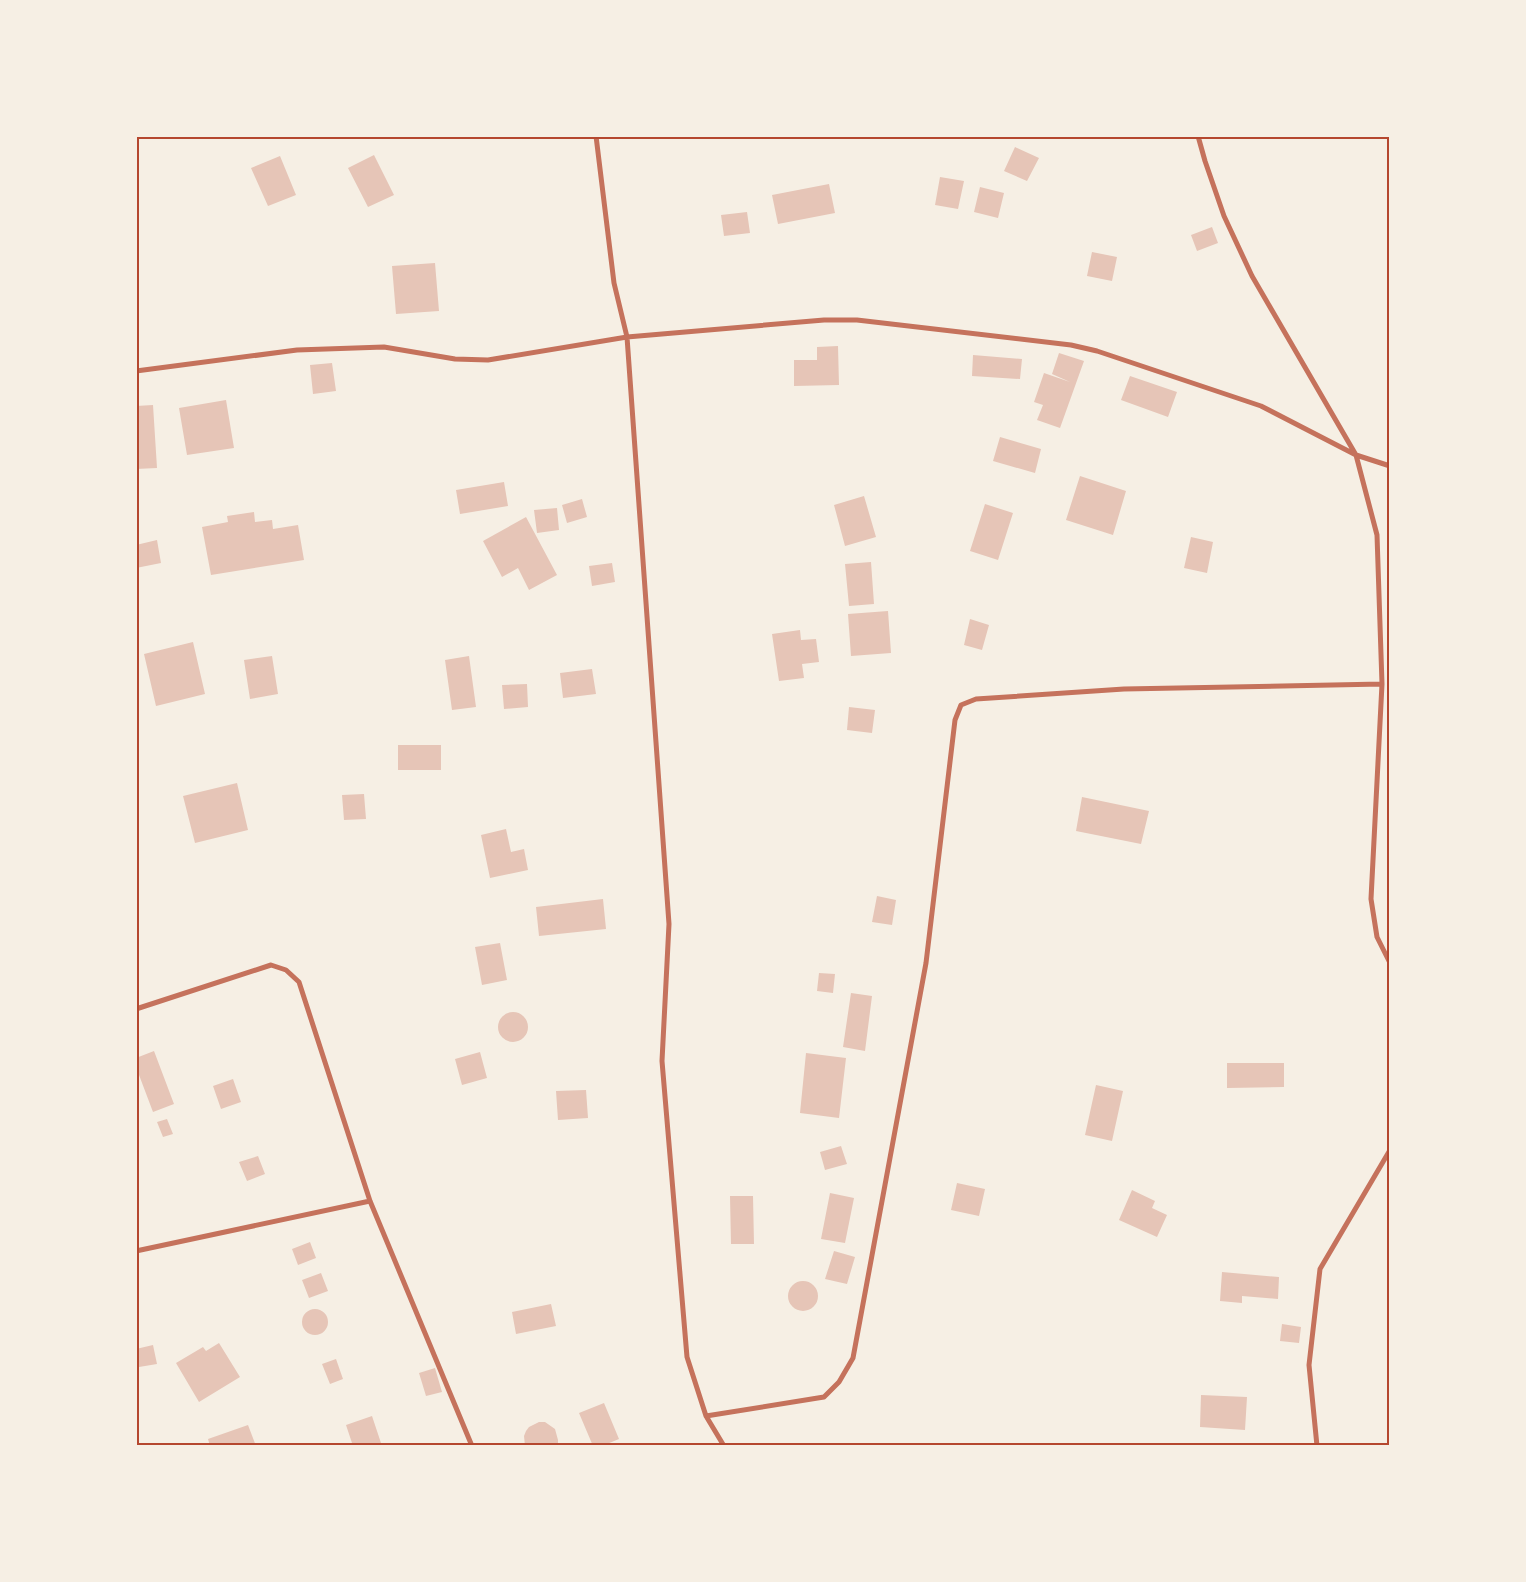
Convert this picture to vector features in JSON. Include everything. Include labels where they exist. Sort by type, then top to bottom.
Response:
[{"type":"street","points":[[596,136],[614,283],[627,337],[669,924],[662,1061],[687,1357],[706,1416],[724,1446]]},
{"type":"street","points":[[1198,136],[1224,216],[1252,276],[1356,455],[1377,535],[1382,684],[1371,899],[1377,937],[1390,963]]},
{"type":"street","points":[[136,371],[297,350],[384,347],[456,359],[488,360],[627,337],[824,320],[857,320],[1070,346],[1097,351],[1261,406],[1356,455],[1390,466]]},
{"type":"street","points":[[706,1416],[824,1396],[839,1382],[853,1358],[926,963],[954,720],[961,705],[976,700],[1124,689],[1382,684]]},
{"type":"street","points":[[136,1009],[271,965],[286,970],[299,982],[370,1201],[472,1446]]},
{"type":"street","points":[[1316,1446],[1309,1365],[1320,1269],[1390,1150]]},
{"type":"street","points":[[136,1251],[370,1201]]},
{"type":"building","points":[[1015,147],[1039,158],[1027,181],[1004,171]]},
{"type":"building","points":[[374,155],[394,195],[368,207],[348,168]]},
{"type":"building","points":[[280,156],[296,195],[268,206],[251,168]]},
{"type":"building","points":[[940,177],[964,181],[958,209],[935,205]]},
{"type":"building","points":[[829,184],[835,213],[778,224],[772,195]]},
{"type":"building","points":[[980,187],[1004,193],[998,218],[974,212]]},
{"type":"building","points":[[747,212],[750,233],[724,236],[721,215]]},
{"type":"building","points":[[1212,227],[1218,243],[1197,251],[1191,235]]},
{"type":"building","points":[[1092,252],[1117,257],[1112,281],[1087,276]]},
{"type":"building","points":[[435,263],[439,311],[396,314],[392,266]]},
{"type":"building","points":[[838,346],[839,385],[794,386],[794,360],[817,360],[817,347]]},
{"type":"building","points":[[1059,353],[1084,361],[1060,428],[1037,420],[1043,405],[1034,402],[1044,373],[1070,382],[1052,374]]},
{"type":"building","points":[[973,355],[1022,359],[1020,379],[972,376]]},
{"type":"building","points":[[332,363],[336,391],[313,394],[310,365]]},
{"type":"building","points":[[1130,376],[1177,392],[1168,417],[1121,400]]},
{"type":"building","points":[[226,400],[234,448],[187,455],[179,408]]},
{"type":"building","points":[[153,405],[157,468],[136,469],[136,406]]},
{"type":"building","points":[[1000,437],[1041,449],[1035,473],[993,461]]},
{"type":"building","points":[[1080,476],[1126,491],[1113,535],[1066,520]]},
{"type":"building","points":[[504,482],[508,506],[460,514],[456,490]]},
{"type":"building","points":[[864,496],[876,537],[845,546],[834,505]]},
{"type":"building","points":[[582,499],[587,517],[567,523],[562,505]]},
{"type":"building","points":[[985,504],[1013,513],[998,560],[970,551]]},
{"type":"building","points":[[557,508],[559,530],[537,533],[534,510]]},
{"type":"building","points":[[254,512],[255,522],[272,520],[273,529],[298,525],[304,560],[211,575],[202,527],[228,522],[227,516]]},
{"type":"building","points":[[526,517],[557,575],[529,590],[518,568],[502,577],[483,541]]},
{"type":"building","points":[[1191,537],[1213,542],[1207,573],[1184,568]]},
{"type":"building","points":[[157,540],[161,563],[136,568],[136,545]]},
{"type":"building","points":[[871,562],[874,604],[849,606],[845,564]]},
{"type":"building","points":[[612,563],[615,582],[592,586],[589,566]]},
{"type":"building","points":[[888,611],[891,653],[851,656],[848,614]]},
{"type":"building","points":[[970,619],[989,625],[982,650],[964,645]]},
{"type":"building","points":[[800,630],[801,640],[816,639],[819,662],[802,664],[804,678],[779,681],[772,634]]},
{"type":"building","points":[[193,642],[205,694],[156,706],[144,654]]},
{"type":"building","points":[[272,656],[278,694],[250,699],[244,660]]},
{"type":"building","points":[[469,656],[476,707],[452,710],[445,660]]},
{"type":"building","points":[[592,669],[596,694],[563,698],[560,673]]},
{"type":"building","points":[[527,684],[528,707],[504,709],[502,685]]},
{"type":"building","points":[[849,707],[875,710],[872,733],[847,730]]},
{"type":"building","points":[[398,745],[441,745],[441,770],[398,770]]},
{"type":"building","points":[[237,783],[248,830],[195,843],[183,796]]},
{"type":"building","points":[[364,794],[366,819],[344,820],[342,795]]},
{"type":"building","points":[[1082,797],[1149,811],[1141,844],[1076,831]]},
{"type":"building","points":[[506,829],[511,852],[524,849],[528,870],[490,878],[481,835]]},
{"type":"building","points":[[877,896],[896,900],[892,925],[872,922]]},
{"type":"building","points":[[603,899],[606,929],[539,936],[536,907]]},
{"type":"building","points":[[500,943],[507,980],[482,985],[475,947]]},
{"type":"building","points":[[819,973],[835,974],[833,993],[817,991]]},
{"type":"building","points":[[851,993],[872,996],[865,1051],[843,1047]]},
{"type":"building","points":[[513,1012],[524,1016],[528,1027],[524,1038],[513,1042],[502,1038],[498,1027],[502,1016]]},
{"type":"building","points":[[154,1051],[174,1104],[153,1112],[136,1067],[136,1058]]},
{"type":"building","points":[[480,1052],[487,1078],[462,1085],[455,1059]]},
{"type":"building","points":[[806,1053],[846,1058],[839,1118],[800,1113]]},
{"type":"building","points":[[1227,1063],[1284,1063],[1284,1087],[1227,1088]]},
{"type":"building","points":[[233,1079],[241,1102],[221,1109],[213,1086]]},
{"type":"building","points":[[1096,1085],[1123,1091],[1112,1141],[1085,1135]]},
{"type":"building","points":[[586,1090],[588,1118],[558,1120],[556,1091]]},
{"type":"building","points":[[167,1119],[173,1134],[163,1137],[157,1122]]},
{"type":"building","points":[[841,1146],[847,1164],[825,1170],[820,1152]]},
{"type":"building","points":[[258,1156],[265,1174],[247,1181],[239,1162]]},
{"type":"building","points":[[957,1183],[985,1189],[979,1216],[951,1210]]},
{"type":"building","points":[[1132,1190],[1155,1201],[1152,1208],[1167,1215],[1157,1237],[1119,1220]]},
{"type":"building","points":[[830,1193],[854,1198],[845,1243],[821,1239]]},
{"type":"building","points":[[730,1196],[753,1196],[754,1244],[731,1244]]},
{"type":"building","points":[[310,1242],[316,1258],[298,1265],[292,1249]]},
{"type":"building","points":[[834,1251],[855,1257],[847,1284],[825,1279]]},
{"type":"building","points":[[1222,1272],[1279,1277],[1278,1299],[1242,1296],[1242,1303],[1220,1301]]},
{"type":"building","points":[[321,1273],[328,1291],[309,1298],[302,1280]]},
{"type":"building","points":[[803,1281],[814,1285],[818,1296],[814,1307],[803,1311],[792,1307],[788,1296],[792,1285]]},
{"type":"building","points":[[551,1304],[556,1326],[516,1334],[512,1312]]},
{"type":"building","points":[[315,1309],[324,1313],[328,1322],[324,1331],[315,1335],[306,1331],[302,1322],[306,1313]]},
{"type":"building","points":[[1282,1324],[1301,1327],[1299,1343],[1280,1341]]},
{"type":"building","points":[[219,1343],[240,1377],[199,1402],[176,1363],[203,1347],[206,1351]]},
{"type":"building","points":[[153,1345],[157,1364],[139,1367],[136,1349]]},
{"type":"building","points":[[336,1359],[343,1379],[330,1384],[322,1364]]},
{"type":"building","points":[[435,1368],[442,1392],[426,1396],[419,1373]]},
{"type":"building","points":[[1201,1395],[1247,1397],[1245,1430],[1200,1427]]},
{"type":"building","points":[[604,1403],[619,1439],[602,1446],[593,1446],[579,1413]]},
{"type":"building","points":[[372,1416],[382,1446],[353,1446],[346,1425]]},
{"type":"building","points":[[539,1422],[545,1422],[555,1429],[558,1446],[525,1446],[524,1436],[526,1431],[529,1427]]},
{"type":"building","points":[[248,1425],[256,1446],[210,1446],[208,1439]]}]
